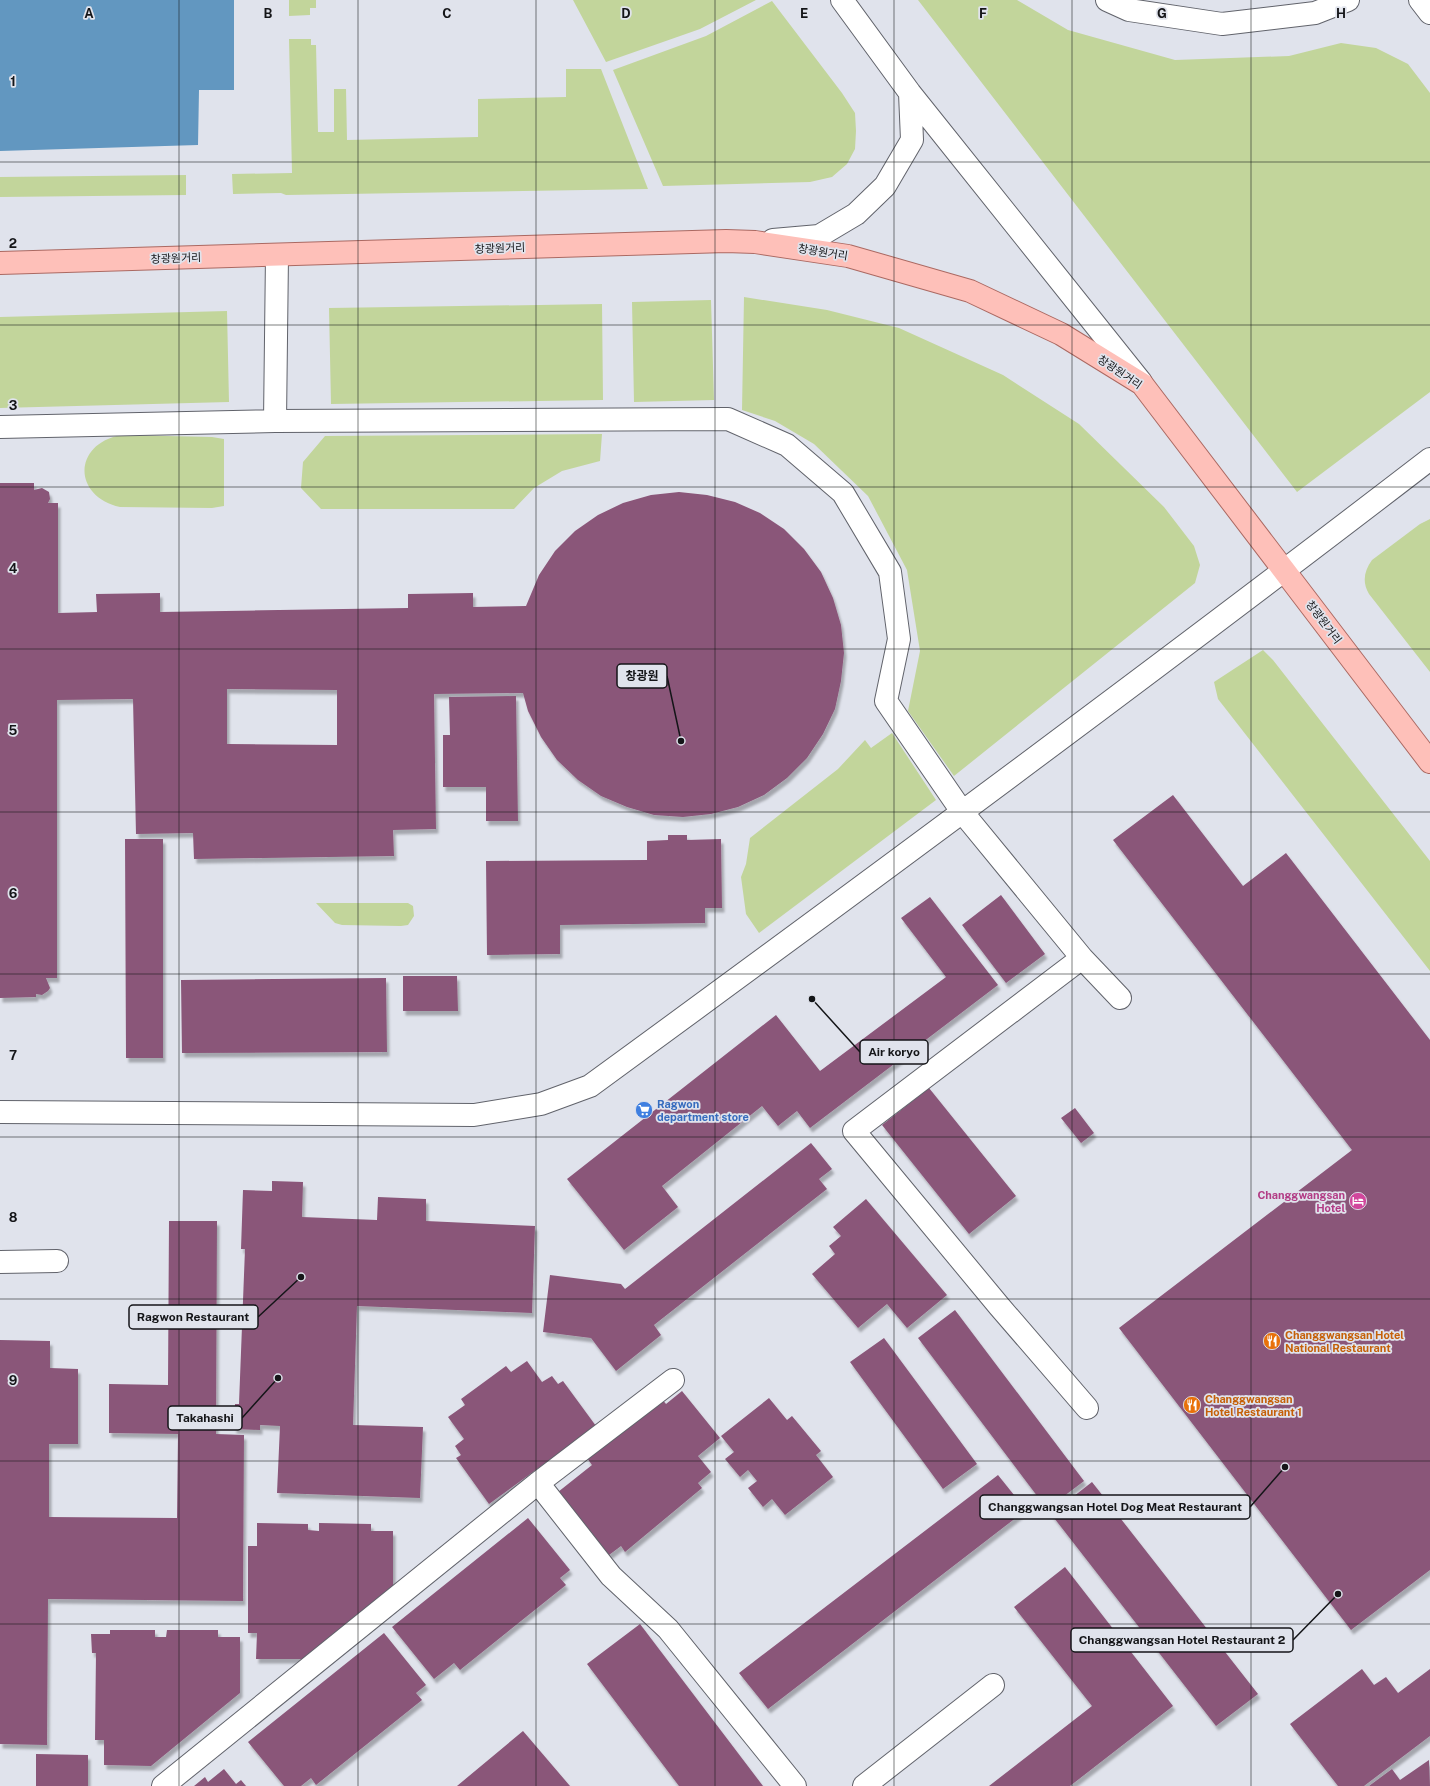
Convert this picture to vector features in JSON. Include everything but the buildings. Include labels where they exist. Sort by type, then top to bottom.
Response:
[{"type":"main road","name":"창광원거리","points":[[0,262],[718,241],[755,242],[848,256],[970,292],[1061,334],[1142,384],[1286,571],[1430,762]]},
{"type":"street","points":[[842,0],[910,93],[1142,384]]},
{"type":"street","points":[[1106,0],[1129,10],[1222,24],[1315,13],[1348,0]]},
{"type":"street","points":[[1420,0],[1430,14]]},
{"type":"street","points":[[755,242],[819,236],[856,214],[885,186],[912,140],[910,93]]},
{"type":"street","points":[[275,421],[277,255]]},
{"type":"street","points":[[0,427],[275,421],[728,419],[788,445],[843,493],[890,572],[899,639],[886,701],[963,813],[1082,958],[1120,998]]},
{"type":"street","points":[[0,1112],[474,1115],[540,1104],[590,1086],[963,813],[1286,571],[1430,459]]},
{"type":"street","points":[[1082,958],[854,1131],[999,1306],[1087,1408]]},
{"type":"street","points":[[0,1262],[57,1262]]},
{"type":"street","points":[[163,1786],[538,1483],[673,1380]]},
{"type":"street","points":[[538,1483],[611,1576],[668,1628],[795,1786]]},
{"type":"street","points":[[864,1786],[993,1685]]},
{"type":"green space","points":[[289,0],[316,0],[316,8],[310,8],[310,15],[289,16]]},
{"type":"green space","points":[[573,0],[756,0],[700,29],[606,62]]},
{"type":"green space","points":[[918,0],[1017,0],[1068,30],[1175,60],[1289,56],[1341,43],[1376,48],[1408,64],[1430,93],[1430,392],[1297,492]]},
{"type":"green space","points":[[772,1],[842,93],[855,113],[855,149],[847,164],[832,177],[810,182],[663,186],[613,70],[706,36]]},
{"type":"green space","points":[[289,39],[311,39],[311,45],[316,45],[318,132],[334,132],[334,89],[346,89],[347,140],[478,137],[478,99],[566,97],[566,69],[601,69],[648,189],[286,195],[281,193],[233,194],[232,174],[292,173]]},
{"type":"green space","points":[[186,175],[186,195],[0,197],[0,177]]},
{"type":"green space","points":[[744,297],[827,310],[899,328],[1003,375],[1079,424],[1164,507],[1194,546],[1200,565],[1195,583],[954,776],[908,711],[920,651],[907,570],[868,496],[814,444],[775,421],[742,410]]},
{"type":"green space","points":[[711,300],[714,400],[634,402],[632,302]]},
{"type":"green space","points":[[602,304],[603,400],[331,404],[329,308]]},
{"type":"green space","points":[[227,311],[229,402],[0,408],[0,317]]},
{"type":"green space","points":[[602,434],[600,461],[562,471],[534,488],[514,509],[321,509],[301,488],[303,462],[325,436]]},
{"type":"green space","points":[[121,435],[212,437],[224,439],[224,506],[212,508],[120,507],[104,501],[93,492],[87,482],[84,470],[87,459],[94,448],[105,440]]},
{"type":"green space","points":[[1430,519],[1430,672],[1369,594],[1365,585],[1365,577],[1367,568],[1372,560],[1420,524]]},
{"type":"green space","points":[[1263,650],[1273,660],[1430,861],[1430,971],[1218,699],[1214,682]]},
{"type":"green space","points":[[892,733],[936,800],[759,933],[746,914],[741,877],[746,864],[750,838],[838,769],[865,740],[871,748]]},
{"type":"green space","points":[[316,903],[408,903],[413,906],[414,916],[408,925],[401,926],[342,925],[335,923]]},
{"type":"water","points":[[0,0],[234,0],[234,90],[199,90],[198,145],[0,151]]},
{"type":"place","name":"창광원","points":[[681,741]]},
{"type":"place","name":"Air koryo","points":[[812,999]]},
{"type":"place","name":"Ragwon department store","points":[[644,1110]]},
{"type":"place","name":"Changgwangsan Hotel","points":[[1358,1201]]},
{"type":"place","name":"Ragwon Restaurant","points":[[301,1277]]},
{"type":"place","name":"Changgwangsan Hotel National Restaurant","points":[[1272,1341]]},
{"type":"place","name":"Takahashi","points":[[278,1378]]},
{"type":"place","name":"Changgwangsan Hotel Restaurant 1","points":[[1192,1405]]},
{"type":"place","name":"Changgwangsan Hotel Dog Meat Restaurant","points":[[1285,1467]]},
{"type":"place","name":"Changgwangsan Hotel Restaurant 2","points":[[1338,1594]]}]
